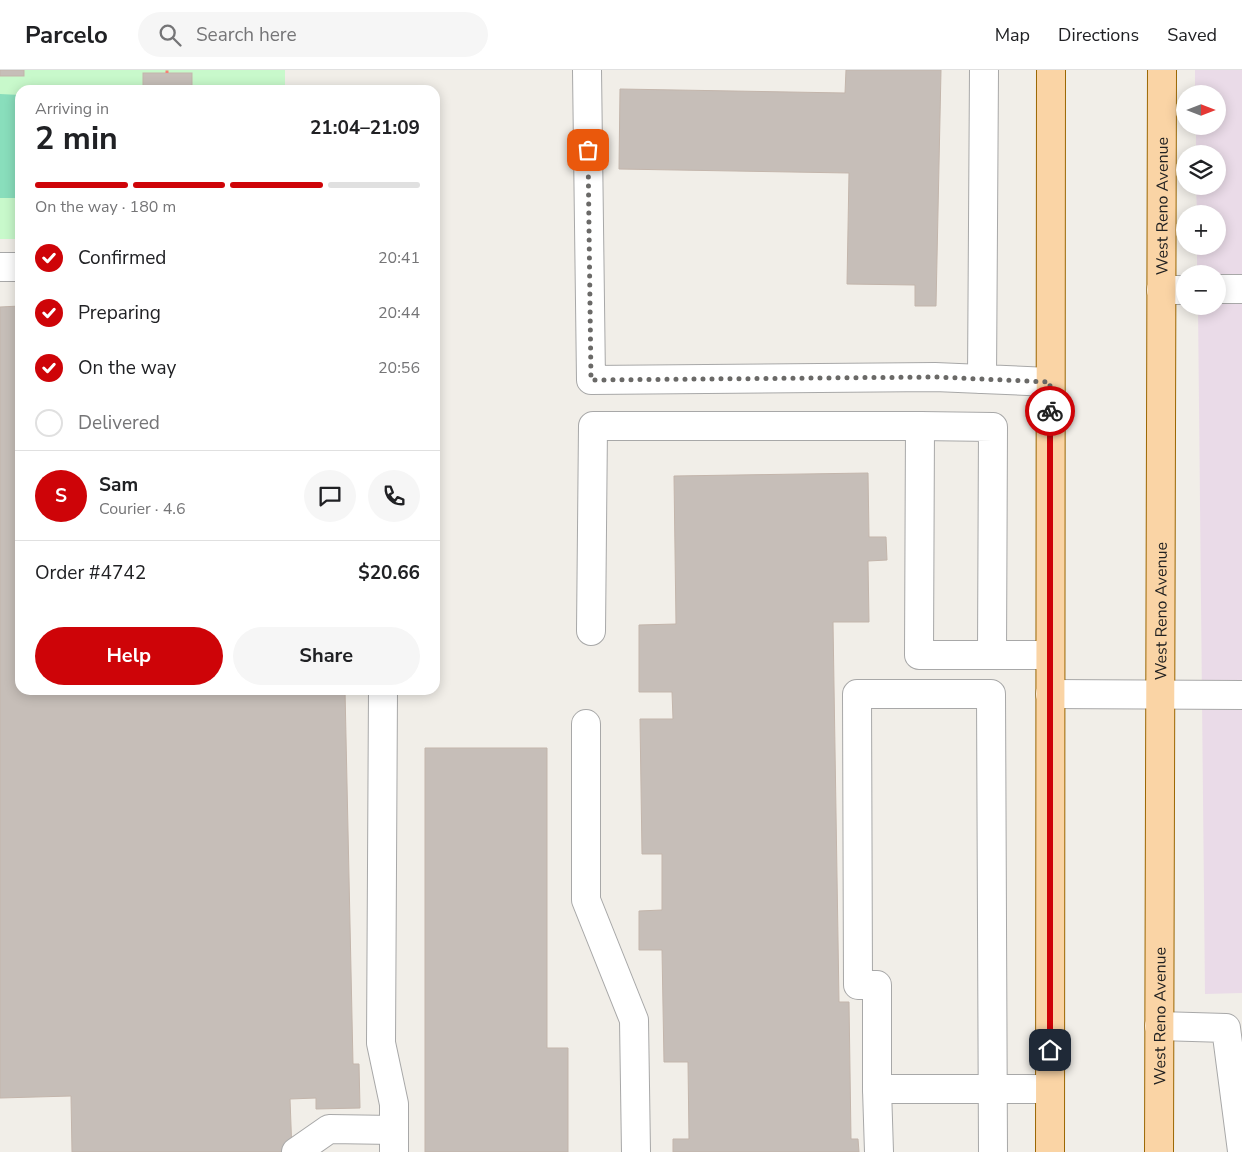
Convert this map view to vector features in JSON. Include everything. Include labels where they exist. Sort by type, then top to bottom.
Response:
[{"type":"main road","points":[[1050,1152],[1051,70]]},
{"type":"main road","name":"West Reno Avenue","points":[[1160,1152],[1160,694],[1173,290],[1162,70]]},
{"type":"street","points":[[587,70],[591,380],[935,377],[1050,382]]},
{"type":"street","points":[[982,379],[984,70]]},
{"type":"street","points":[[0,267],[15,267]]},
{"type":"street","points":[[1226,289],[1242,289]]},
{"type":"street","points":[[591,631],[593,426],[993,427],[992,655]]},
{"type":"street","points":[[920,426],[919,655],[1050,655]]},
{"type":"street","points":[[879,1152],[877,984],[858,985],[857,694],[992,694],[993,1152]]},
{"type":"street","points":[[1050,694],[1242,695]]},
{"type":"street","points":[[296,1152],[329,1129],[394,1141],[394,1104],[381,1042],[383,695]]},
{"type":"street","points":[[586,724],[586,900],[634,1020],[636,1152]]},
{"type":"street","points":[[1159,1026],[1234,1021],[1242,1151]]},
{"type":"street","points":[[877,1089],[1050,1089]]},
{"type":"shaded area","points":[[1195,70],[1242,70],[1242,993],[1205,994],[1198,315],[1226,315],[1226,265],[1197,265],[1197,255],[1226,255],[1226,205],[1197,205],[1196,195],[1226,195],[1226,145],[1196,145],[1196,135],[1226,135],[1226,85],[1195,85]]},
{"type":"green space","points":[[0,70],[285,70],[285,85],[15,85],[15,239],[0,239]]},
{"type":"green space","points":[[0,94],[15,95],[15,198],[0,198]]},
{"type":"building","points":[[0,70],[24,70],[24,76],[0,76]]},
{"type":"building","points":[[846,70],[941,70],[936,306],[915,306],[915,285],[847,284],[849,173],[619,169],[620,89],[845,93]]},
{"type":"building","points":[[143,73],[192,73],[192,85],[143,85]]},
{"type":"building","points":[[15,306],[15,695],[345,695],[353,1064],[359,1064],[360,1108],[316,1109],[316,1098],[290,1099],[292,1152],[72,1152],[71,1096],[0,1098],[0,307]]},
{"type":"building","points":[[868,473],[869,537],[886,537],[887,560],[868,561],[869,622],[833,622],[839,1002],[849,1002],[851,1139],[858,1139],[859,1152],[673,1152],[673,1139],[689,1139],[688,1062],[664,1062],[662,950],[639,950],[639,911],[662,910],[662,854],[642,854],[640,719],[673,719],[672,692],[639,692],[639,625],[676,624],[674,476]]},
{"type":"building","points":[[425,748],[547,748],[547,1048],[568,1048],[568,1152],[425,1152]]},
{"type":"way so far","points":[[588,150],[591,380],[935,377],[1050,382],[1050,411]]},
{"type":"route","points":[[1050,411],[1050,1050]]}]
